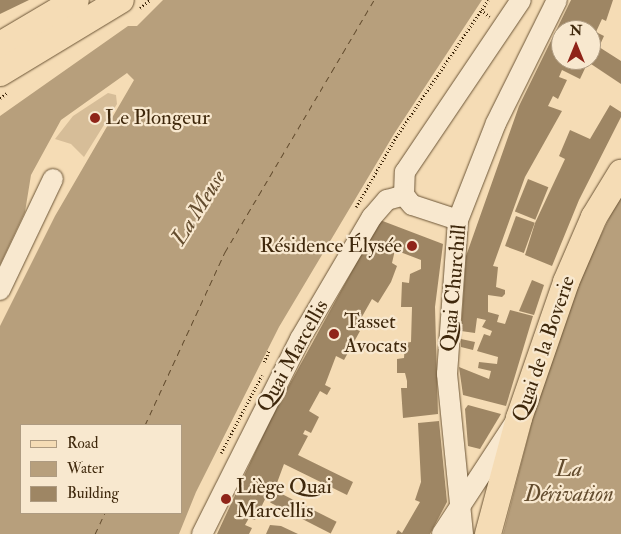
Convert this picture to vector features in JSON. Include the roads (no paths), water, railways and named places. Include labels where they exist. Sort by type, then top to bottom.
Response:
[{"type":"main road","points":[[0,45],[76,0]]},
{"type":"main road","points":[[0,73],[121,0]]},
{"type":"main road","points":[[594,217],[621,155]]},
{"type":"main road","name":"Quai de la Boverie","points":[[488,534],[519,418],[566,282],[594,217],[621,172]]},
{"type":"street","points":[[458,220],[412,205],[404,195],[405,172],[521,0]]},
{"type":"street","name":"Quai Churchill","points":[[459,506],[447,374],[458,220],[496,123],[557,0]]},
{"type":"street","points":[[0,290],[53,179]]},
{"type":"street","name":"Quai Marcellis","points":[[202,534],[300,339],[372,216],[387,200],[404,195]]},
{"type":"street","points":[[442,534],[507,430],[519,418]]},
{"type":"street","points":[[459,506],[463,534]]},
{"type":"water","name":"La Meuse","points":[[163,0],[482,0],[394,134],[279,327],[196,492],[179,534],[0,534],[0,326],[55,216],[134,80],[127,73],[61,120],[31,175],[25,212],[0,265],[0,116],[128,26],[137,26]]},
{"type":"water","name":"La Dérivation","points":[[621,193],[621,534],[503,534],[536,406],[580,279]]},
{"type":"place","name":"Le Plongeur","points":[[95,118]]},
{"type":"place","name":"Résidence Élysée","points":[[412,246]]},
{"type":"place","name":"Tasset Avocats","points":[[334,334]]},
{"type":"place","name":"Liège Quai Marcellis","points":[[226,499]]}]
